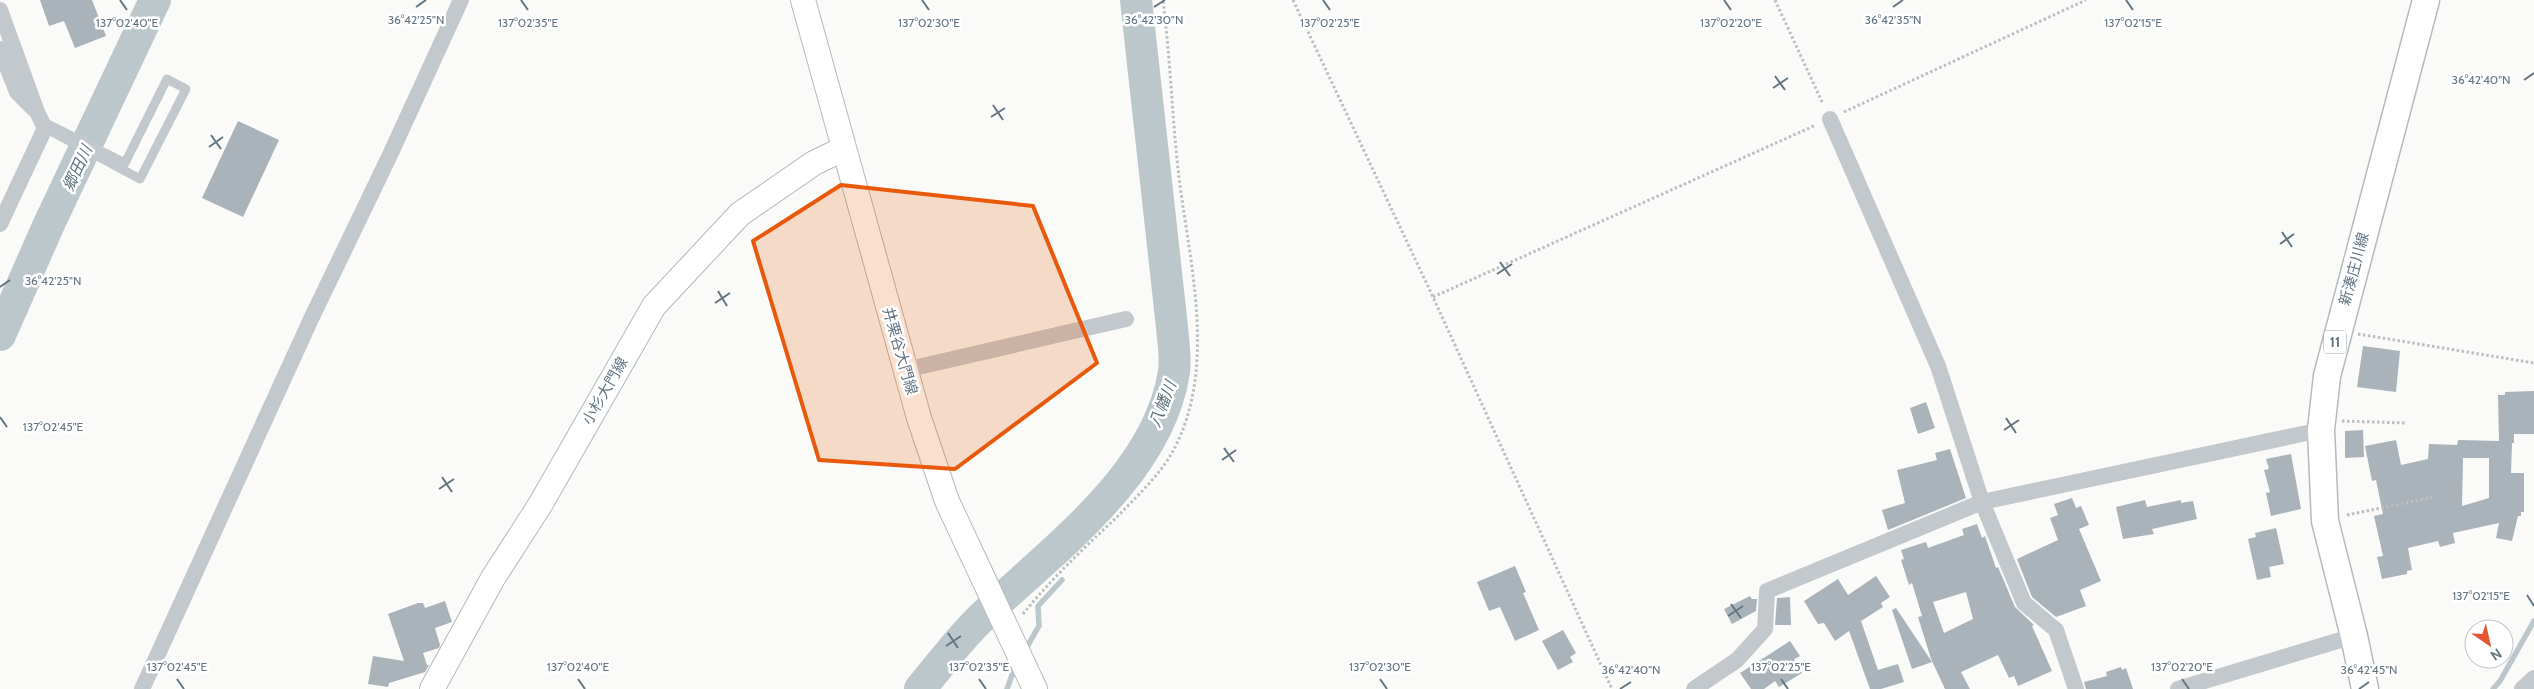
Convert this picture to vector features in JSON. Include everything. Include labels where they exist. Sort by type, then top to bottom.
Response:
[{"type":"main road","name":"井栗谷大門線","points":[[802,0],[905,370],[947,501],[1035,689]]},
{"type":"main road","name":"新湊庄川線","points":[[2365,689],[2354,636],[2325,521],[2321,430],[2326,376],[2426,0]]},
{"type":"main road","name":"小杉大門線","points":[[432,689],[493,578],[540,505],[654,306],[740,214],[814,163],[842,149]]},
{"type":"street","points":[[0,224],[42,121],[36,84],[8,0]]},
{"type":"street","points":[[142,689],[311,319],[390,157],[461,0]]},
{"type":"street","points":[[0,10],[42,121]]},
{"type":"street","points":[[0,49],[17,92],[42,121]]},
{"type":"street","points":[[1830,118],[1938,366],[1982,502],[2024,603],[2056,630],[2076,689]]},
{"type":"street","points":[[905,370],[1126,319]]},
{"type":"street","points":[[1694,689],[1737,660],[1765,629],[1767,591],[1982,502],[2321,430]]},
{"type":"street","points":[[2178,689],[2354,636]]},
{"type":"street","points":[[2522,689],[2534,678]]},
{"type":"lane","points":[[167,79],[186,89],[140,179],[42,121],[125,163],[167,79]]},
{"type":"path","points":[[1008,632],[1042,590],[1139,494],[1173,452],[1189,405],[1194,379],[1197,304],[1178,169],[1163,0]]},
{"type":"path","points":[[1293,0],[1433,297],[1612,689]]},
{"type":"path","points":[[1775,0],[1830,118]]},
{"type":"path","points":[[1433,297],[2086,0]]},
{"type":"path","points":[[2338,328],[2416,345],[2534,363]]},
{"type":"path","points":[[2321,430],[2339,421],[2405,423]]},
{"type":"path","points":[[2325,521],[2434,497]]},
{"type":"highlighted area","points":[[841,185],[1033,206],[1097,363],[955,469],[819,460],[753,241]]},
{"type":"building","points":[[40,0],[92,0],[106,36],[75,48],[64,21],[49,26]]},
{"type":"building","points":[[238,121],[279,140],[243,217],[202,198]]},
{"type":"building","points":[[2363,346],[2400,351],[2396,392],[2357,387]]},
{"type":"building","points":[[2534,391],[2534,434],[2514,434],[2514,443],[2512,443],[2511,473],[2524,473],[2524,512],[2521,512],[2521,516],[2518,516],[2512,541],[2496,538],[2499,523],[2453,533],[2455,543],[2440,547],[2438,541],[2408,548],[2412,570],[2407,571],[2407,574],[2382,579],[2377,557],[2383,556],[2374,516],[2383,514],[2376,480],[2372,481],[2365,446],[2396,440],[2401,465],[2428,459],[2429,444],[2457,445],[2458,440],[2499,441],[2498,395],[2505,395],[2505,392]],"holes":[[[2463,458],[2489,458],[2489,498],[2462,506]]]},
{"type":"building","points":[[1926,402],[1935,428],[1918,434],[1910,408]]},
{"type":"building","points":[[2363,430],[2364,457],[2345,458],[2345,431]]},
{"type":"building","points":[[1950,449],[1966,498],[1888,530],[1882,510],[1905,503],[1897,470],[1937,460],[1935,453]]},
{"type":"building","points":[[2291,454],[2301,509],[2271,516],[2266,493],[2270,492],[2264,470],[2269,469],[2266,459]]},
{"type":"building","points":[[2072,498],[2076,508],[2081,506],[2089,525],[2079,529],[2101,581],[2080,590],[2086,606],[2056,617],[2032,597],[2017,559],[2058,540],[2050,518],[2058,515],[2054,504]]},
{"type":"building","points":[[2145,500],[2147,507],[2181,500],[2181,503],[2193,501],[2197,519],[2152,529],[2154,534],[2123,539],[2116,507]]},
{"type":"building","points":[[1977,524],[1982,538],[1985,536],[1996,568],[1998,567],[2015,607],[2034,625],[2032,626],[2052,671],[2018,686],[2014,676],[2009,678],[1998,655],[1961,672],[1970,689],[1945,689],[1931,659],[1918,617],[1922,616],[1912,583],[1909,585],[1901,560],[1904,559],[1901,550],[1926,542],[1928,548],[1964,535],[1962,529]],"holes":[[[1966,592],[1973,619],[1944,633],[1933,602]]]},
{"type":"building","points":[[2276,528],[2284,564],[2269,567],[2271,577],[2257,580],[2248,539],[2256,537],[2255,533]]},
{"type":"building","points":[[1515,566],[1526,592],[1523,593],[1539,630],[1515,641],[1500,607],[1489,611],[1477,582]]},
{"type":"building","points":[[1876,576],[1890,597],[1881,603],[1883,607],[1861,621],[1878,670],[1898,664],[1904,682],[1881,689],[1870,689],[1849,631],[1835,641],[1824,623],[1818,624],[1804,601],[1838,579],[1848,595]]},
{"type":"building","points":[[1750,596],[1752,599],[1757,599],[1756,611],[1732,624],[1724,609]]},
{"type":"building","points":[[1790,597],[1791,625],[1775,625],[1777,598]]},
{"type":"building","points":[[445,601],[452,622],[435,628],[440,645],[439,648],[423,653],[427,665],[429,665],[425,672],[389,683],[388,687],[368,684],[373,656],[404,661],[388,614],[418,603],[423,603],[425,608]]},
{"type":"building","points":[[1896,608],[1932,662],[1912,669],[1892,610]]},
{"type":"building","points":[[1563,630],[1576,653],[1570,657],[1573,662],[1558,670],[1542,641]]},
{"type":"building","points":[[1790,641],[1800,656],[1794,659],[1802,673],[1779,687],[1775,681],[1764,689],[1751,689],[1740,673]]},
{"type":"building","points":[[2121,667],[2122,670],[2126,668],[2133,689],[2086,689],[2084,682],[2107,676],[2106,672]]},
{"type":"waterway","name":"郷田川","points":[[0,335],[49,224],[155,0]]},
{"type":"waterway","name":"八幡川","points":[[920,689],[974,625],[1099,508],[1125,477],[1147,444],[1164,409],[1175,361],[1136,0]]},
{"type":"waterway","points":[[1024,652],[1039,626],[1038,606],[1062,580]]},
{"type":"waterway","points":[[2493,689],[2500,681],[2534,621]]},
{"type":"waterway","points":[[1007,689],[1016,664]]}]
